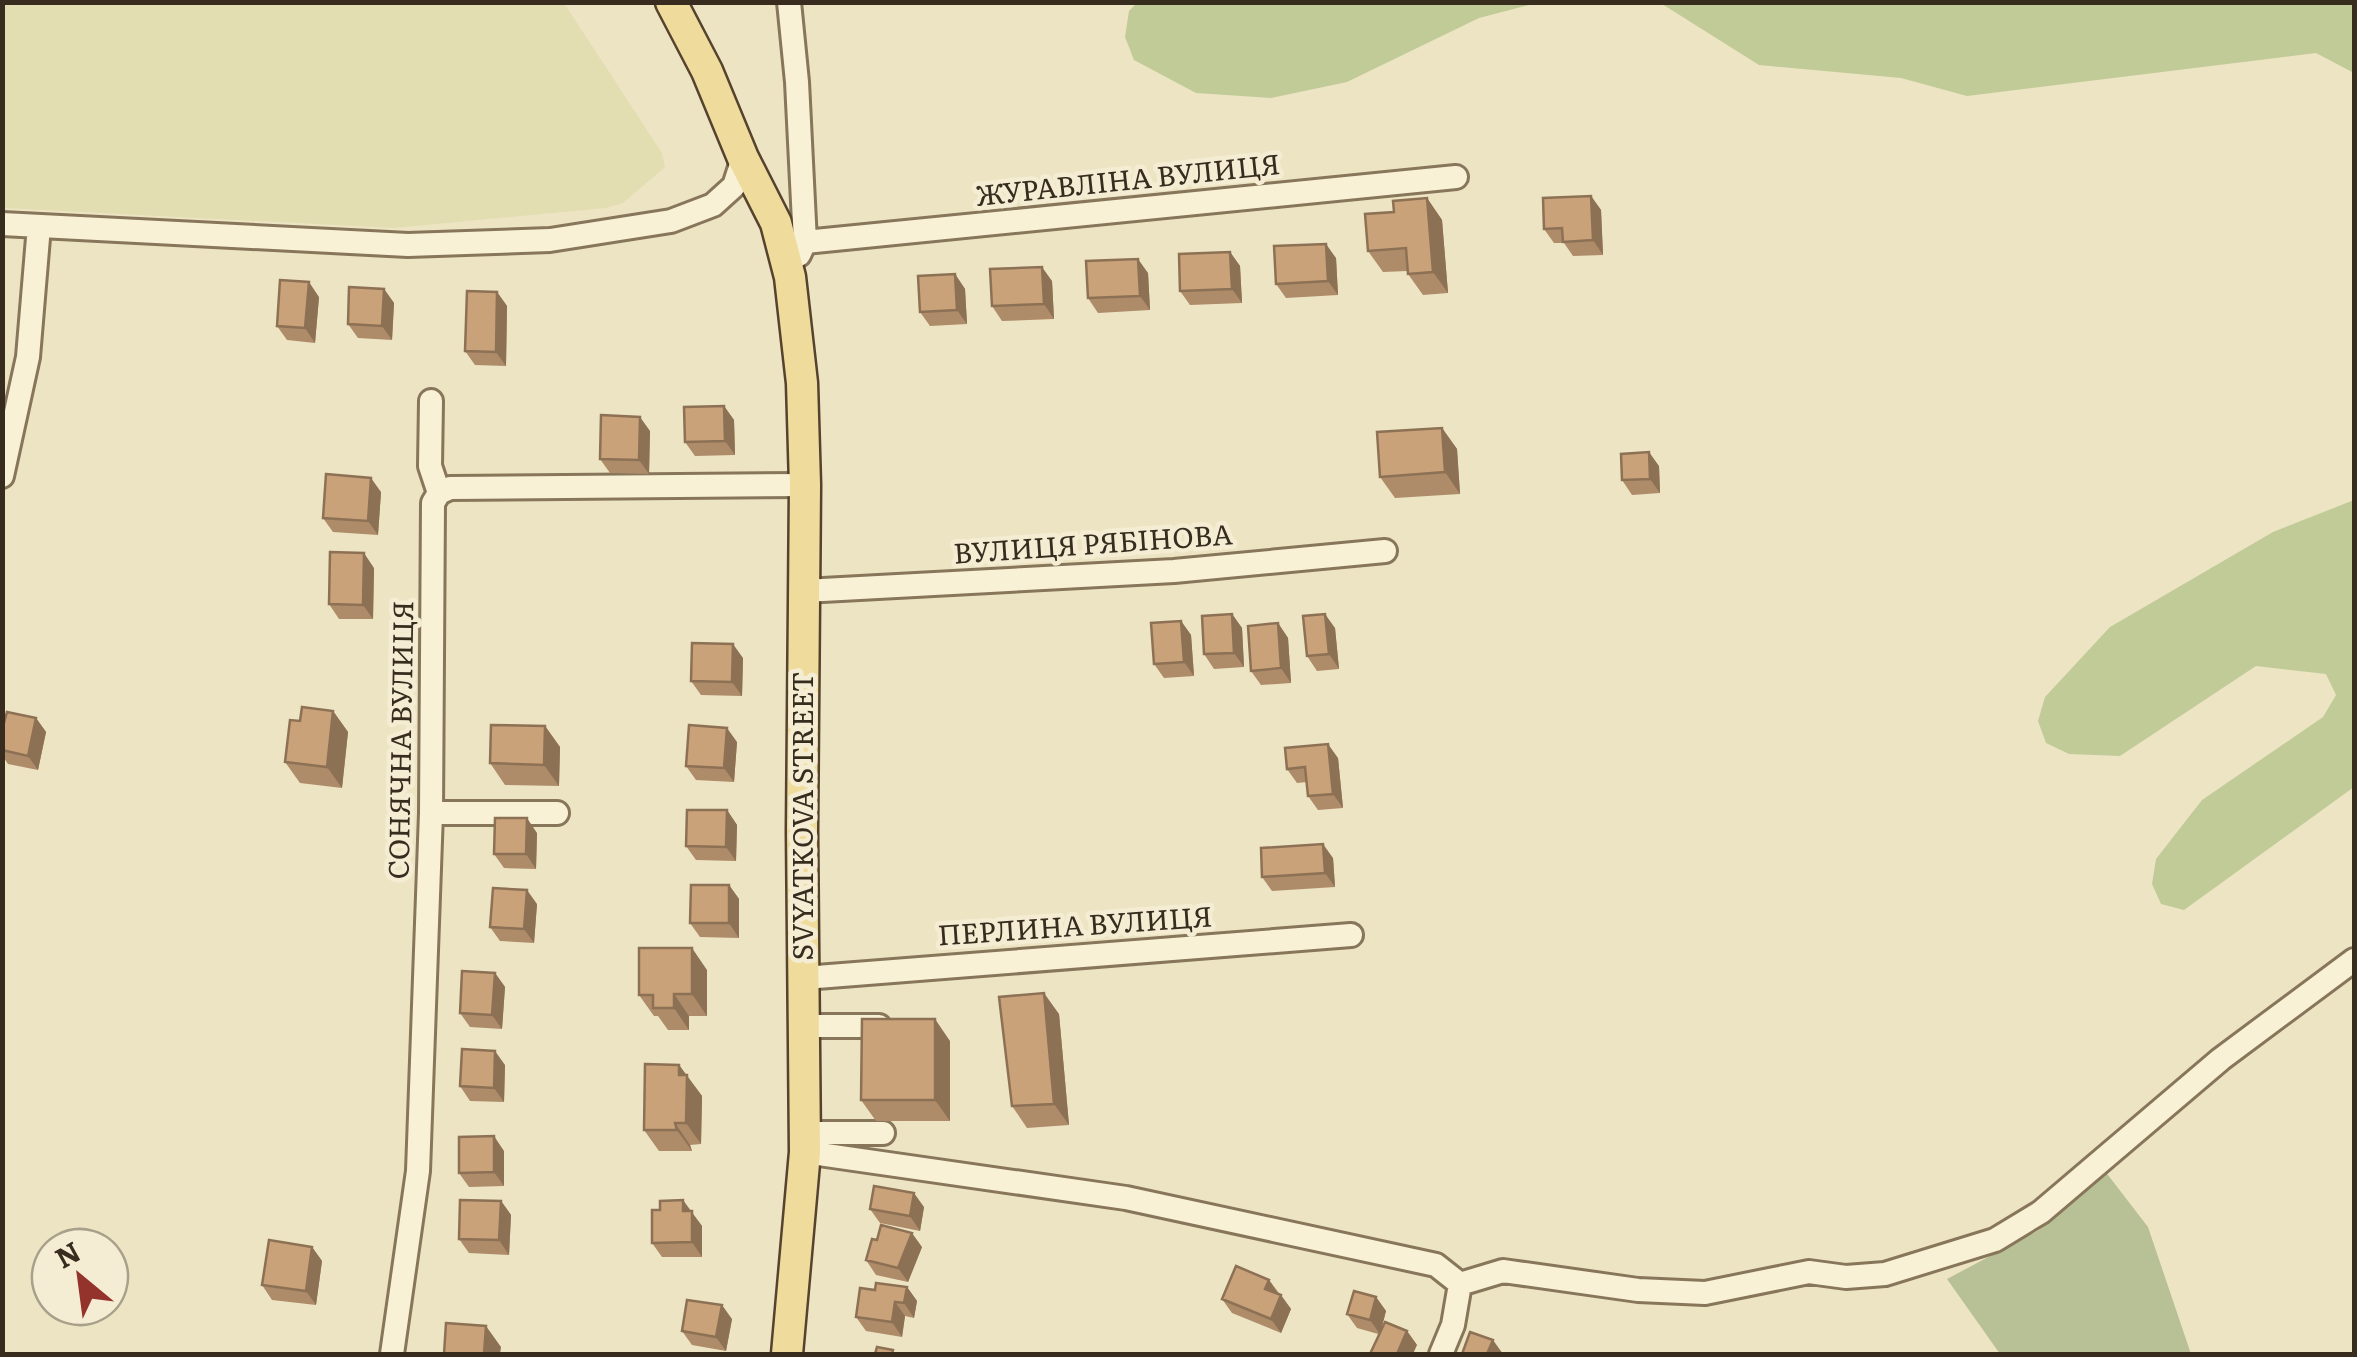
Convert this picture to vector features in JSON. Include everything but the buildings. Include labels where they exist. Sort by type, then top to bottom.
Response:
[{"type":"main road","name":"SVYATKOVA STREET","points":[[670,2],[707,71],[743,158],[776,222],[790,277],[802,384],[805,1143],[788,1354]]},
{"type":"street","points":[[788,2],[797,82],[805,242],[790,277]]},
{"type":"street","points":[[2,224],[408,244],[550,240],[671,221],[714,204],[734,186],[743,158]]},
{"type":"street","name":"ЖУРАВЛІНА ВУЛИЦЯ","points":[[805,242],[1456,177]]},
{"type":"street","points":[[2,476],[28,357],[39,226]]},
{"type":"street","name":"СОНЯЧНА ВУЛИЦЯ","points":[[392,1354],[418,1171],[431,813],[433,504],[438,493],[430,466],[431,401]]},
{"type":"street","points":[[438,493],[450,488],[805,485]]},
{"type":"street","name":"ВУЛИЦЯ РЯБІНОВА","points":[[804,591],[1174,571],[1385,552]]},
{"type":"street","points":[[431,813],[558,813]]},
{"type":"street","name":"ПЕРЛИНА ВУЛИЦЯ","points":[[804,978],[1351,934]]},
{"type":"street","points":[[1460,1284],[1504,1272],[1638,1290],[1705,1294],[1808,1272],[1846,1277],[1886,1274],[1995,1240],[2041,1212],[2221,1058],[2354,960]]},
{"type":"street","points":[[804,1026],[879,1026]]},
{"type":"street","points":[[805,1143],[883,1133]]},
{"type":"street","points":[[805,1143],[1126,1198],[1436,1265],[1460,1284]]},
{"type":"street","points":[[1441,1354],[1453,1326],[1460,1284]]},
{"type":"shaded area","points":[[2,3],[564,3],[662,153],[665,167],[623,203],[606,208],[394,228],[3,208]]},
{"type":"green space","points":[[1138,2],[1537,3],[1479,18],[1347,82],[1271,98],[1196,93],[1134,60],[1125,37],[1129,11]]},
{"type":"green space","points":[[1651,3],[2354,3],[2354,73],[2316,53],[1967,96],[1901,78],[1759,65],[1662,4]]},
{"type":"green space","points":[[2354,500],[2354,787],[2184,910],[2161,904],[2152,884],[2156,859],[2202,800],[2323,717],[2336,695],[2326,674],[2256,666],[2120,756],[2069,754],[2046,743],[2038,721],[2045,697],[2110,627],[2273,532]]},
{"type":"green space","points":[[2098,1162],[2148,1227],[2191,1354],[2000,1354],[1947,1279],[2039,1230]]}]
